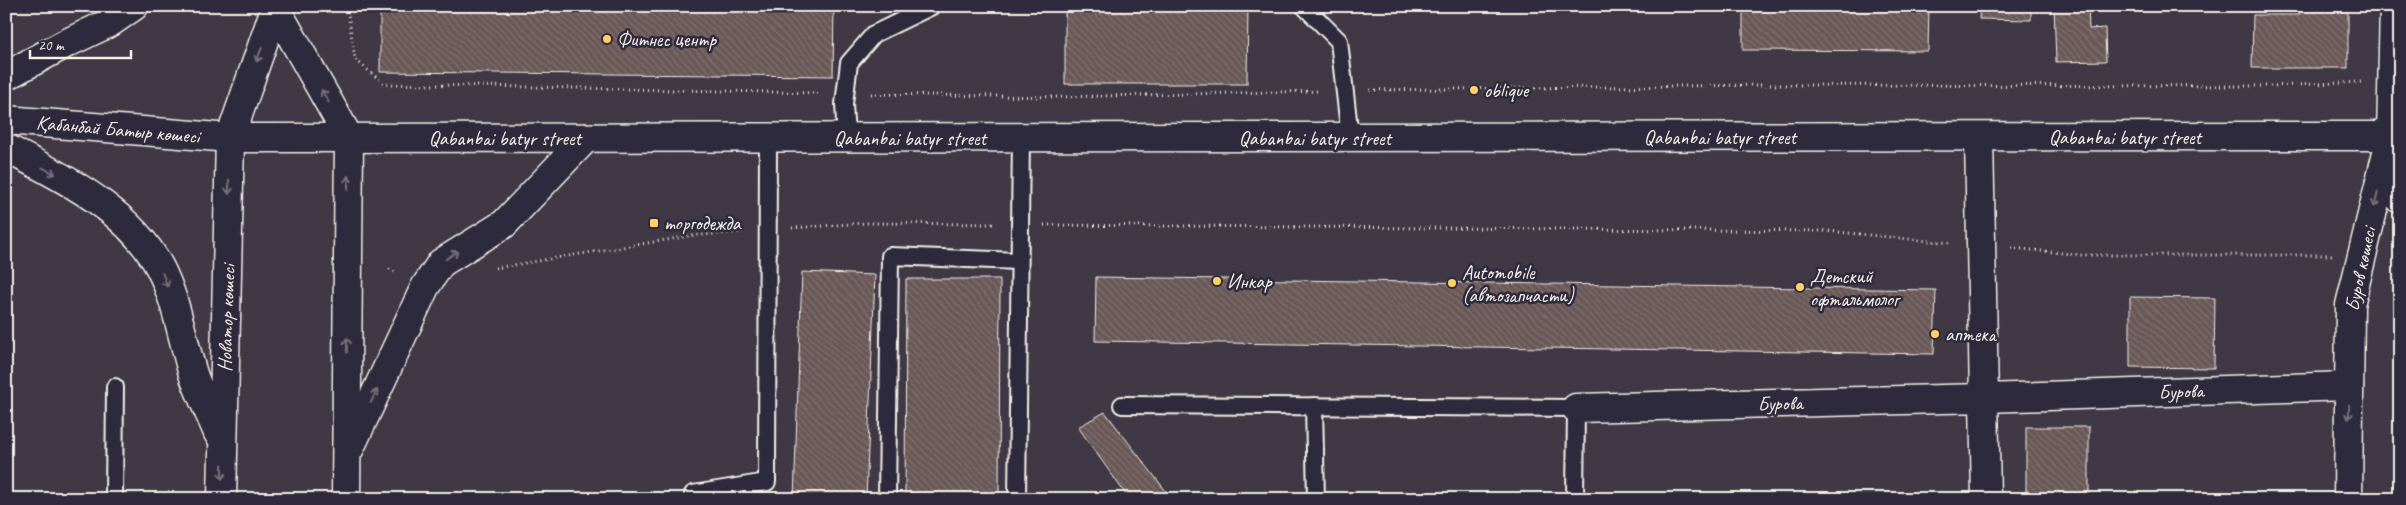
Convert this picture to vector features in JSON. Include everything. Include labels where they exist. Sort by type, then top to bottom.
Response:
[{"type":"main road","points":[[6,76],[66,42],[110,22],[134,6]]},
{"type":"main road","points":[[2394,6],[2396,136],[2400,199]]},
{"type":"main road","points":[[276,8],[349,138],[346,499]]},
{"type":"main road","name":"Новатор көшесі","points":[[222,499],[230,138],[276,8]]},
{"type":"main road","name":"Қабанбай Батыр көшесі","points":[[6,120],[230,138]]},
{"type":"main road","name":"Qabanbai batyr street","points":[[230,138],[2396,136]]},
{"type":"main road","name":"Буров көшесі","points":[[2348,499],[2350,305],[2362,255],[2396,136]]},
{"type":"main road","points":[[1979,137],[1986,499]]},
{"type":"main road","points":[[346,456],[426,287],[441,263],[504,224],[586,138]]},
{"type":"main road","points":[[6,148],[75,185],[91,196],[134,232],[151,253],[171,297],[194,375],[222,442]]},
{"type":"main road","name":"Бурова","points":[[1576,408],[1984,398],[2349,386]]},
{"type":"lane","points":[[846,138],[844,104],[849,63],[874,34],[932,6]]},
{"type":"lane","points":[[1304,6],[1340,41],[1350,138]]},
{"type":"lane","points":[[1017,499],[1021,138]]},
{"type":"lane","points":[[693,499],[693,494],[767,482],[768,139]]},
{"type":"lane","points":[[887,499],[890,256],[1019,261]]},
{"type":"lane","points":[[114,499],[115,387]]},
{"type":"lane","points":[[1122,405],[1576,408],[1575,499]]},
{"type":"lane","points":[[1314,406],[1316,499]]},
{"type":"path","points":[[485,270],[690,236],[864,223],[1828,231],[2081,255],[2362,255]]},
{"type":"path","points":[[389,270],[426,287]]},
{"type":"building","name":"Фитнес центр","points":[[380,6],[834,6],[833,76],[380,72]]},
{"type":"building","points":[[1065,6],[1248,6],[1247,84],[1065,84]]},
{"type":"building","points":[[1743,6],[1929,6],[1928,51],[1743,50]]},
{"type":"building","points":[[1980,6],[2031,6],[2031,20],[1979,19]]},
{"type":"building","points":[[2054,6],[2088,6],[2089,29],[2105,28],[2106,61],[2056,62]]},
{"type":"building","points":[[2299,6],[2348,6],[2348,68],[2252,68],[2253,15],[2299,15]]},
{"type":"building","points":[[802,272],[875,275],[866,499],[794,499]]},
{"type":"building","points":[[1096,277],[1936,290],[1934,354],[1095,341]]},
{"type":"building","points":[[906,279],[1000,279],[999,499],[905,499]]},
{"type":"building","points":[[2130,297],[2215,298],[2214,368],[2130,367]]},
{"type":"building","points":[[1105,412],[1172,499],[1129,499],[1078,427]]},
{"type":"building","points":[[2026,427],[2089,427],[2089,499],[2026,499]]},
{"type":"place","name":"Фитнес центр","points":[[607,39]]},
{"type":"place","name":"oblique","points":[[1474,90]]},
{"type":"place","name":"торгодежда","points":[[654,223]]},
{"type":"place","name":"Инкар","points":[[1217,281]]},
{"type":"place","name":"Automobile (автозапчасти)","points":[[1452,283]]},
{"type":"place","name":"Детский офтальмолог","points":[[1800,287]]},
{"type":"place","name":"аптека","points":[[1935,334]]}]
